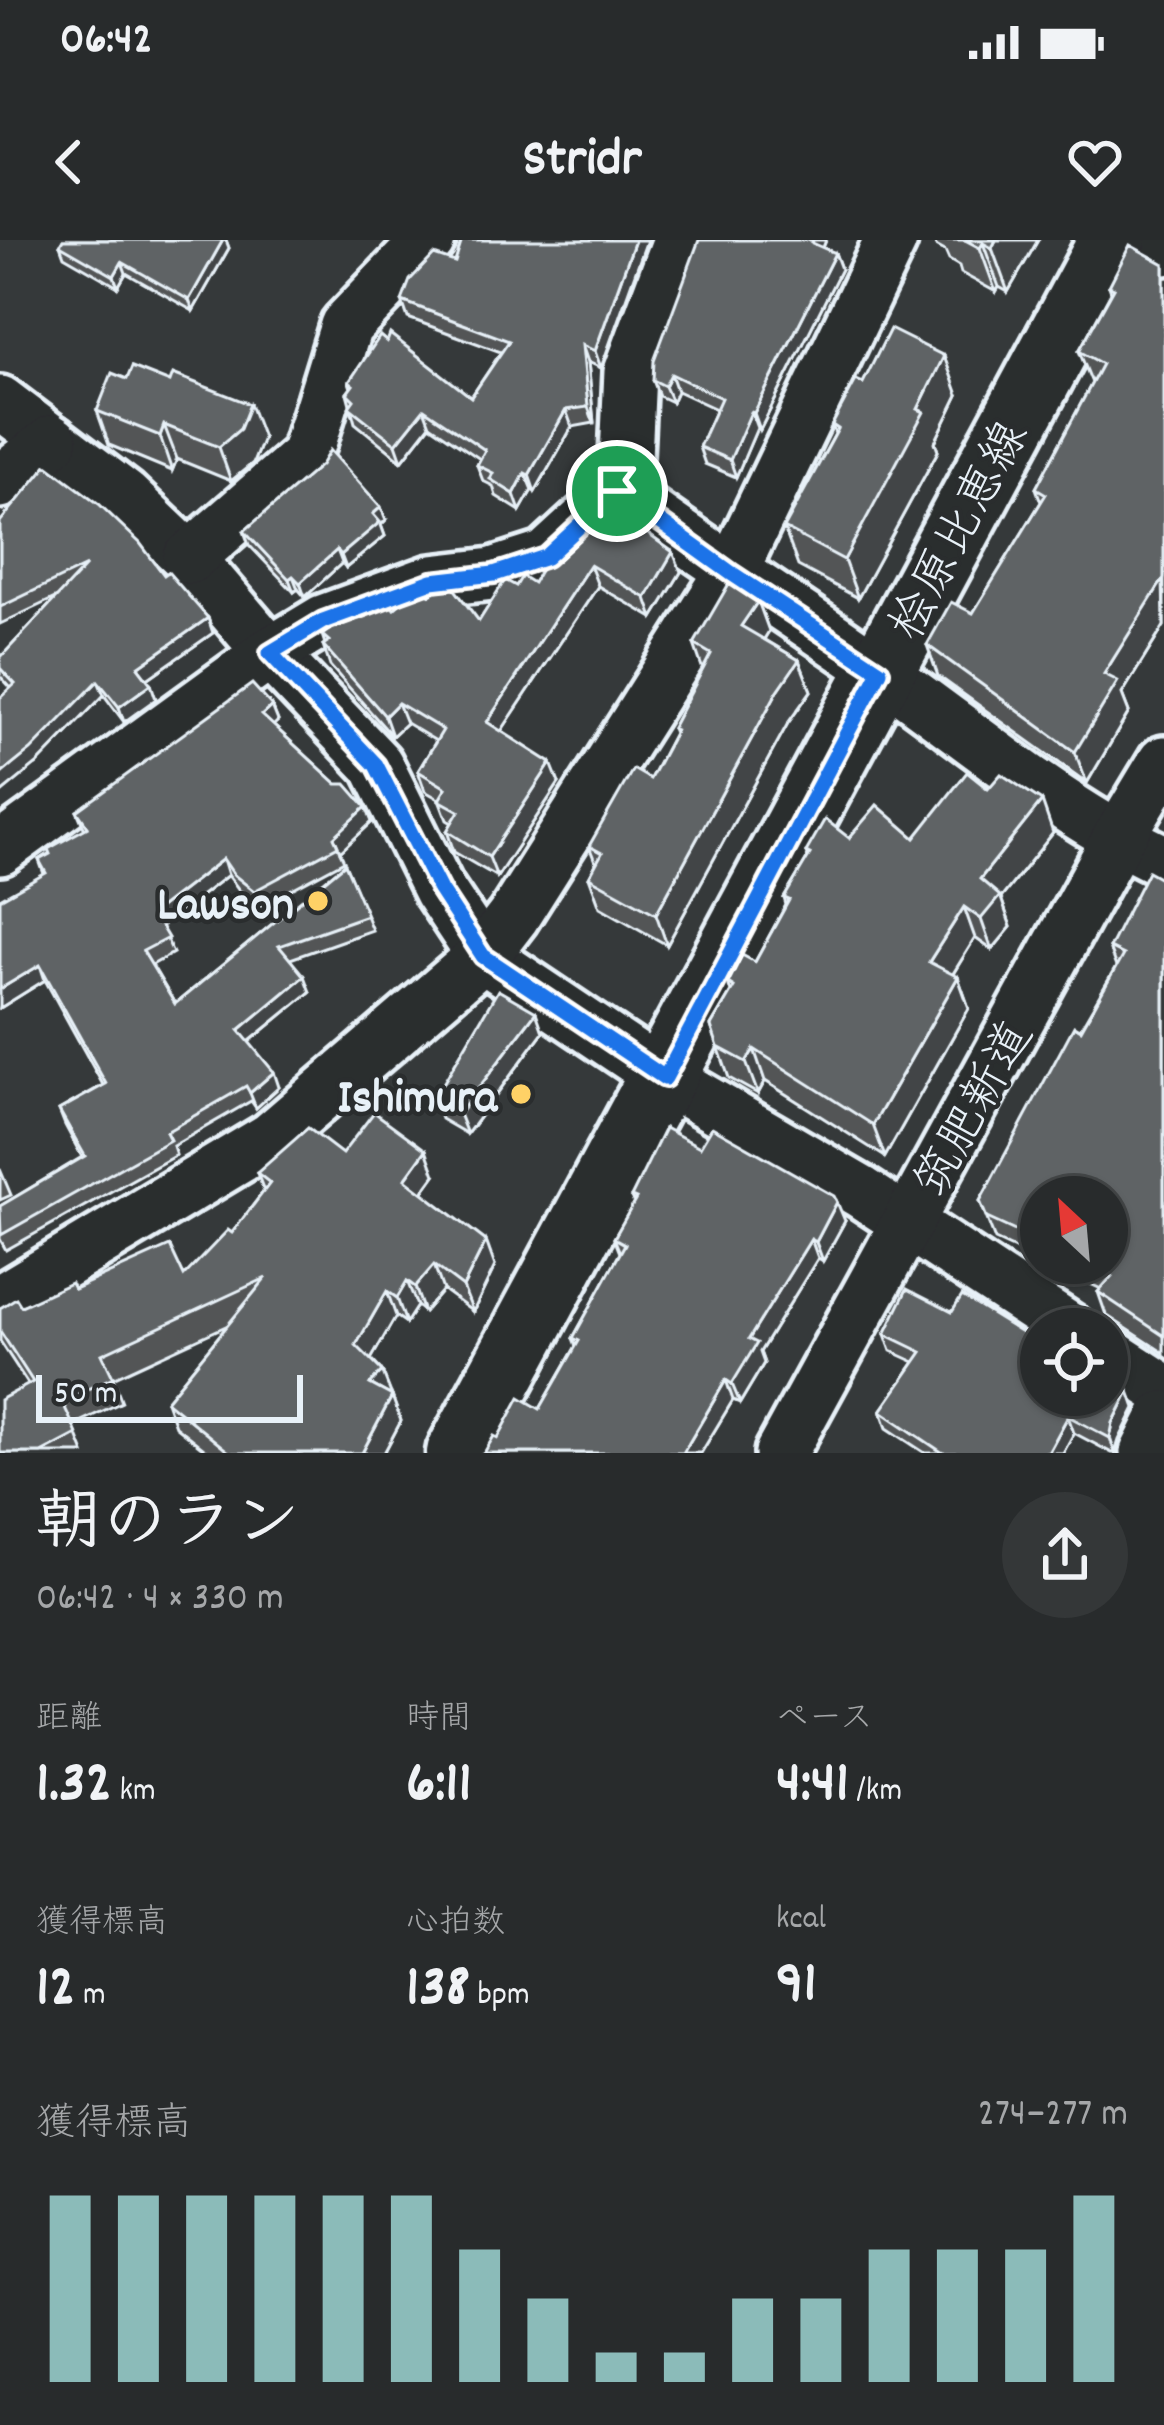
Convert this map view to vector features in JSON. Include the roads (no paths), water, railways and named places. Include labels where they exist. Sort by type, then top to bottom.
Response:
[{"type":"main road","name":"桧原比恵線","points":[[460,1453],[1113,240]]},
{"type":"street","points":[[189,558],[307,456],[346,326],[429,240]]},
{"type":"street","points":[[0,849],[270,653],[323,621],[432,581],[494,574],[546,557],[617,491],[626,457],[630,372],[679,240]]},
{"type":"street","points":[[0,1301],[271,1138],[483,956],[513,917],[731,573],[891,240]]},
{"type":"street","points":[[1157,240],[1164,248]]},
{"type":"street","points":[[0,402],[124,496],[189,558],[376,765],[440,890],[483,956],[665,1078],[861,1192],[1036,1308]]},
{"type":"street","points":[[0,482],[52,441]]},
{"type":"street","points":[[617,491],[1117,840],[1164,860]]},
{"type":"street","name":"筑肥新道","points":[[781,1453],[1164,762]]},
{"type":"street","points":[[1128,1367],[1164,1390]]},
{"type":"street","points":[[1145,1453],[1164,1417]]},
{"type":"place","name":"Lawson","points":[[318,901]]},
{"type":"place","name":"Ishimura","points":[[521,1094]]}]
